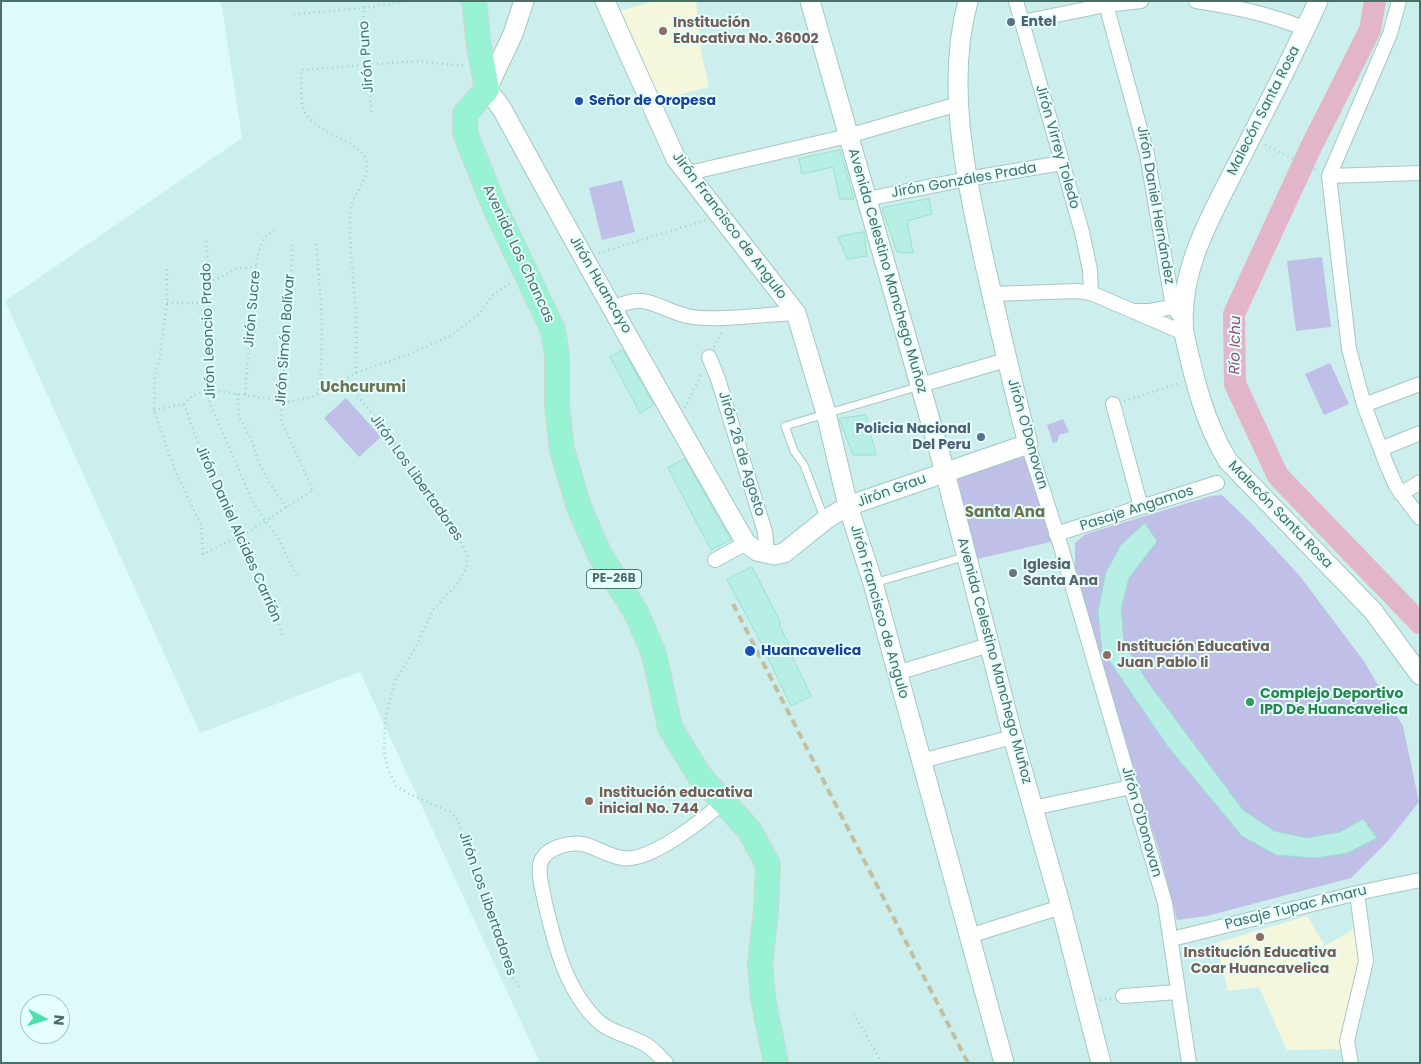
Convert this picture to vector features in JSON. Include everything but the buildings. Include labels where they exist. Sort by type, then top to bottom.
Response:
[{"type":"highway","points":[[474,1],[485,77]]},
{"type":"highway","name":"Avenida Los Chancas","points":[[485,77],[465,114],[464,133],[495,208],[553,330],[557,355],[556,405],[562,450],[578,508],[600,555],[636,612],[654,654],[670,727],[699,775],[750,831],[768,865],[760,964],[763,998],[776,1063]]},
{"type":"main road","name":"PE-26B","points":[[485,77],[513,34],[524,1]]},
{"type":"main road","name":"Jirón Francisco de Angulo","points":[[605,1],[663,135],[676,159],[796,312],[826,413],[848,506],[873,583],[1004,1063]]},
{"type":"main road","name":"Avenida Celestino Manchego Muñoz","points":[[810,1],[945,472],[1013,737],[1061,907],[1101,1063]]},
{"type":"main road","name":"Jirón O'Donovan","points":[[968,1],[959,59],[958,104],[967,179],[1006,360],[1028,444]]},
{"type":"main road","name":"Malecón Santa Rosa","points":[[1318,1],[1306,29],[1199,242],[1180,320],[1214,438],[1228,461],[1373,611],[1420,675]]},
{"type":"main road","name":"Jirón Huancayo","points":[[485,77],[583,258],[614,308],[746,543]]},
{"type":"main road","name":"Jirón Grau","points":[[767,553],[774,555],[784,552],[825,520],[848,506],[1028,444]]},
{"type":"main road","points":[[746,543],[757,551],[767,553]]},
{"type":"street","name":"Jirón Virrey Toledo","points":[[1016,1],[1084,242],[1090,270],[1090,293]]},
{"type":"street","points":[[1022,22],[1106,3],[1141,1]]},
{"type":"street","points":[[1196,1],[1243,8],[1274,16],[1306,29]]},
{"type":"street","points":[[1399,1],[1390,34],[1325,174],[1349,349],[1364,405],[1401,494],[1420,518]]},
{"type":"street","name":"Jirón Daniel Hernández","points":[[1106,3],[1138,118],[1180,320]]},
{"type":"street","points":[[689,174],[848,136],[958,104]]},
{"type":"street","name":"Jirón Gonzáles Prada","points":[[867,199],[967,179],[1062,164]]},
{"type":"street","points":[[1325,174],[1420,173]]},
{"type":"street","points":[[992,294],[1077,291],[1090,293],[1131,310],[1180,320]]},
{"type":"street","points":[[614,308],[626,302],[644,300],[690,317],[796,312]]},
{"type":"street","points":[[1131,310],[1150,311],[1180,320]]},
{"type":"street","name":"Jirón 26 de Agosto","points":[[708,357],[718,379],[765,532],[767,553]]},
{"type":"street","points":[[921,386],[1006,360]]},
{"type":"street","points":[[1364,405],[1419,386]]},
{"type":"street","points":[[1113,404],[1141,507]]},
{"type":"street","points":[[1381,449],[1420,433]]},
{"type":"street","name":"Jirón O'Donovan","points":[[1028,444],[1165,903],[1172,938],[1189,1063]]},
{"type":"street","points":[[1401,494],[1420,482]]},
{"type":"street","name":"Pasaje Angamos","points":[[1056,534],[1217,483]]},
{"type":"street","points":[[715,560],[746,543]]},
{"type":"street","points":[[897,673],[989,645]]},
{"type":"street","points":[[922,761],[1013,737]]},
{"type":"street","points":[[1033,808],[1131,787]]},
{"type":"street","points":[[666,1063],[646,1044],[601,1024],[586,1008],[572,988],[550,922],[541,883],[540,865],[544,854],[554,848],[576,843],[590,844],[622,858],[638,857],[695,826],[722,802]]},
{"type":"street","name":"Pasaje Tupac Amaru","points":[[1172,938],[1357,893],[1420,880]]},
{"type":"street","points":[[1351,1063],[1347,1041],[1366,960],[1357,893]]},
{"type":"street","points":[[969,936],[1061,907]]},
{"type":"street","points":[[1123,996],[1178,992]]},
{"type":"lane","points":[[825,520],[804,465],[794,451],[785,426],[921,386]]},
{"type":"lane","points":[[873,583],[967,556]]},
{"type":"path","name":"Jirón Puno","points":[[363,1],[366,65],[372,113]]},
{"type":"path","points":[[294,14],[364,8],[406,1]]},
{"type":"path","points":[[356,373],[356,318],[350,211],[362,187],[367,170],[366,159],[358,148],[336,137],[309,119],[303,106],[301,70],[415,62],[485,77]]},
{"type":"path","points":[[1269,147],[1325,174]]},
{"type":"path","points":[[583,258],[721,216]]},
{"type":"path","name":"Jirón Sucre","points":[[245,395],[256,266],[264,238],[274,230]]},
{"type":"path","name":"Jirón Leoncio Prado","points":[[206,241],[209,283],[207,376],[210,404],[254,504],[278,538],[298,579]]},
{"type":"path","name":"Jirón Simón Bolívar","points":[[287,508],[313,490],[281,419],[293,243]]},
{"type":"path","points":[[316,244],[322,323],[322,366],[318,394]]},
{"type":"path","points":[[209,283],[236,269],[256,266]]},
{"type":"path","points":[[167,269],[167,303],[159,362],[155,370],[154,410],[174,468],[201,524],[203,554],[238,537],[287,508],[269,482],[258,460],[251,438],[239,417],[237,394]]},
{"type":"path","points":[[154,410],[184,404],[193,394],[210,390],[289,402],[318,394],[356,373],[407,355],[450,336],[477,316],[494,294],[526,274]]},
{"type":"path","points":[[167,303],[208,303]]},
{"type":"path","points":[[1113,404],[1196,378]]},
{"type":"path","name":"Jirón Los Libertadores","points":[[345,380],[394,442],[407,468],[454,528],[467,554],[467,567],[458,583],[434,609],[413,652],[395,681],[386,720],[384,752],[396,786],[409,794],[450,812],[458,820],[476,878],[499,931],[508,972],[520,988]]},
{"type":"path","name":"Jirón Daniel Alcides Carrión","points":[[184,404],[210,477],[269,601],[283,636]]},
{"type":"path","points":[[1085,1002],[1123,996]]},
{"type":"path","points":[[854,1014],[882,1063]]},
{"type":"shaded area","points":[[221,1],[1420,1],[1420,1063],[540,1063],[360,672],[200,733],[5,301],[242,138]]},
{"type":"shaded area","name":"Institución Educativa No. 36002","points":[[656,1],[696,1],[701,51],[709,87],[659,100],[619,11]]},
{"type":"shaded area","points":[[622,180],[635,232],[602,240],[589,188]]},
{"type":"shaded area","points":[[1322,257],[1331,327],[1296,331],[1287,261]]},
{"type":"shaded area","points":[[1330,363],[1349,404],[1324,415],[1305,374]]},
{"type":"shaded area","points":[[346,398],[381,437],[359,457],[324,418]]},
{"type":"shaded area","points":[[1063,419],[1069,432],[1059,435],[1057,442],[1053,443],[1047,425]]},
{"type":"shaded area","points":[[1025,456],[1051,542],[977,559],[953,477]]},
{"type":"shaded area","name":"Complejo Deportivo IPD De Huancavelica","points":[[1222,495],[1299,575],[1363,660],[1403,726],[1419,802],[1387,842],[1351,878],[1207,916],[1177,920],[1158,847],[1138,787],[1075,569],[1075,543],[1086,534],[1211,496]]},
{"type":"shaded area","points":[[1307,916],[1325,946],[1354,929],[1361,959],[1342,1049],[1287,1050],[1259,987],[1228,991],[1216,943]]},
{"type":"waterway","name":"Río Ichu","points":[[1375,1],[1370,30],[1311,147],[1234,314],[1235,384],[1278,476],[1420,623]]},
{"type":"railway","points":[[733,604],[968,1063]]},
{"type":"place","name":"Entel","points":[[1011,22]]},
{"type":"place","name":"Institución Educativa No. 36002","points":[[663,31]]},
{"type":"place","name":"Señor de Oropesa","points":[[579,101]]},
{"type":"place","name":"Policia Nacional Del Peru","points":[[981,437]]},
{"type":"place","name":"Iglesia Santa Ana","points":[[1013,573]]},
{"type":"place","name":"Huancavelica","points":[[750,651]]},
{"type":"place","name":"Institución Educativa Juan Pablo Ii","points":[[1107,655]]},
{"type":"place","name":"Complejo Deportivo IPD De Huancavelica","points":[[1250,702]]},
{"type":"place","name":"Institución educativa inicial No. 744","points":[[589,801]]},
{"type":"place","name":"Institución Educativa Coar Huancavelica","points":[[1260,937]]},
{"type":"district","name":"Uchcurumi","points":[[363,388]]},
{"type":"district","name":"Santa Ana","points":[[1005,513]]}]
